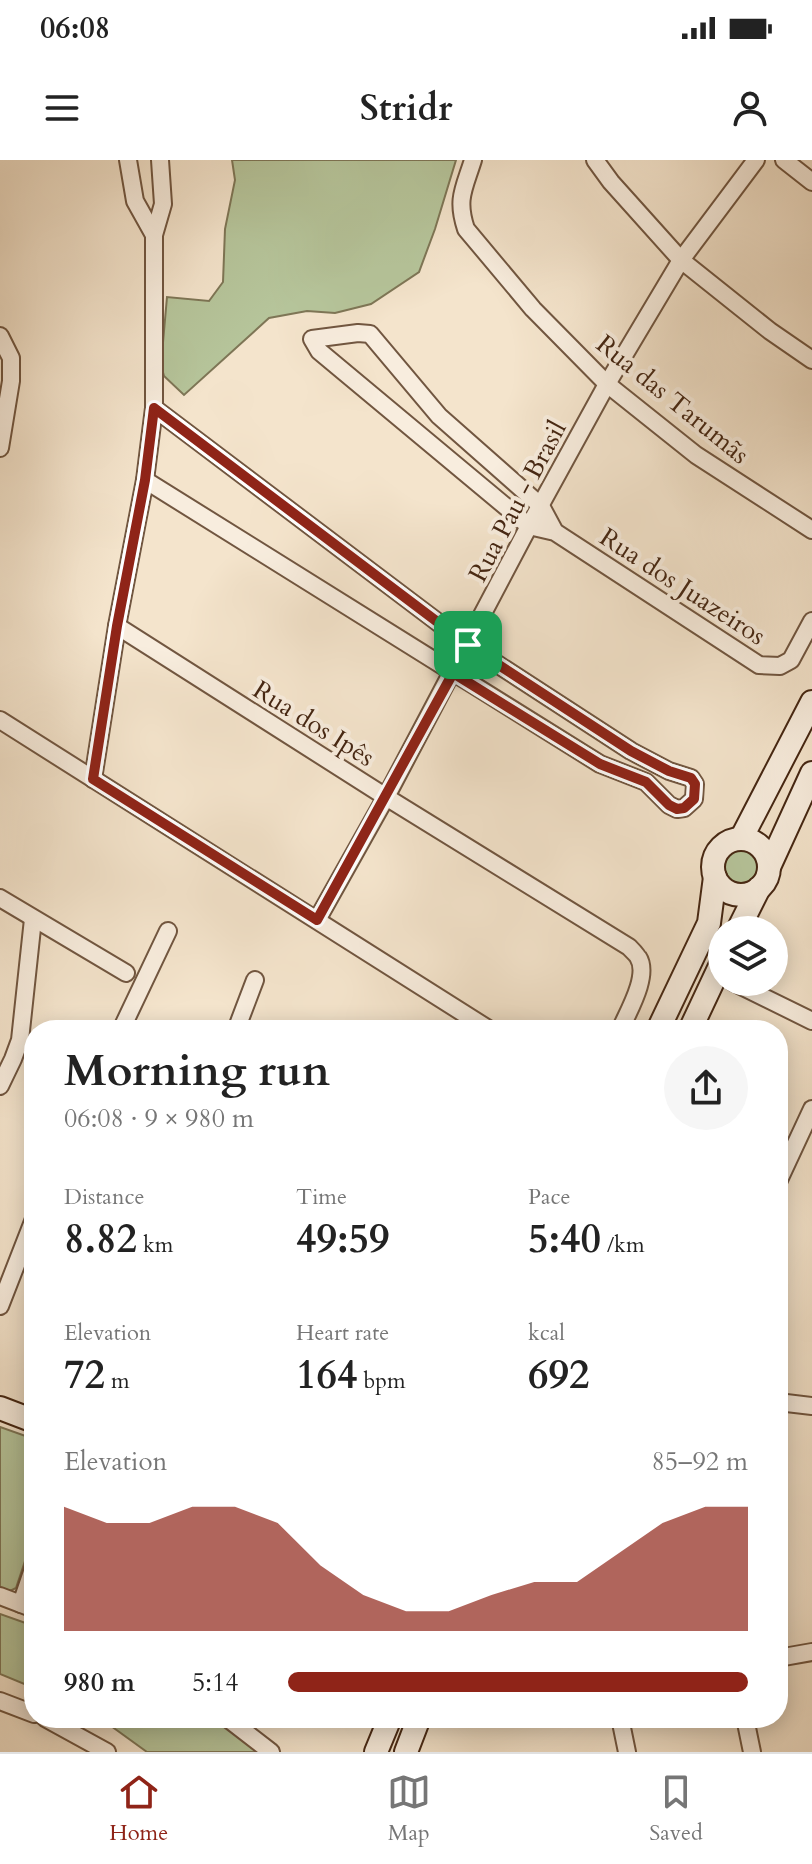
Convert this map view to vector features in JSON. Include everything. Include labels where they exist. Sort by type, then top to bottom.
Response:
[{"type":"main road","points":[[741,839],[812,702]]},
{"type":"main road","points":[[745,916],[766,879],[812,773]]},
{"type":"main road","points":[[759,888],[748,894],[733,894],[719,885],[713,868],[718,851],[741,839],[750,841],[763,850],[769,867]]},
{"type":"main road","points":[[663,1020],[709,923],[715,877]]},
{"type":"main road","points":[[696,1020],[710,996]]},
{"type":"main road","points":[[0,1408],[24,1417]]},
{"type":"main road","points":[[376,1752],[386,1728]]},
{"type":"main road","points":[[406,1752],[415,1728]]},
{"type":"street","points":[[128,160],[135,201],[154,235]]},
{"type":"street","points":[[93,779],[117,626],[145,480],[154,408],[154,235],[163,204],[160,160]]},
{"type":"street","name":"Rua das Tarumãs","points":[[473,160],[461,201],[466,229],[533,309],[607,384],[696,455],[812,530]]},
{"type":"street","points":[[595,160],[681,260],[770,331],[812,360]]},
{"type":"street","name":"Rua Pau - Brasil","points":[[317,920],[607,384],[681,260],[756,160]]},
{"type":"street","points":[[784,160],[812,182]]},
{"type":"street","name":"Rua dos Juazeiros","points":[[555,532],[541,506],[439,416],[370,334],[312,339],[319,351],[529,526],[555,532],[759,665],[780,666],[791,660],[812,621]]},
{"type":"street","points":[[0,336],[11,358],[11,381],[0,448]]},
{"type":"street","points":[[145,480],[600,764],[646,782],[669,805],[684,808],[694,799],[695,784],[691,778],[669,771],[631,751],[468,645],[154,408]]},
{"type":"street","name":"Rua dos Ipês","points":[[117,626],[629,947],[638,956],[642,967],[639,988],[625,1020]]},
{"type":"street","points":[[0,720],[474,1020]]},
{"type":"street","points":[[0,898],[126,973]]},
{"type":"street","points":[[0,1086],[20,1040],[33,919]]},
{"type":"street","points":[[126,1020],[168,931]]},
{"type":"street","points":[[240,1020],[255,980]]},
{"type":"street","points":[[766,996],[812,1021]]},
{"type":"street","points":[[788,1161],[812,1109]]},
{"type":"street","points":[[0,1306],[24,1245]]},
{"type":"street","points":[[788,1403],[812,1406]]},
{"type":"street","points":[[0,1596],[24,1605]]},
{"type":"street","points":[[788,1656],[812,1652]]},
{"type":"street","points":[[0,1701],[24,1710]]},
{"type":"street","points":[[63,1728],[107,1752]]},
{"type":"street","points":[[242,1728],[271,1752]]},
{"type":"street","points":[[622,1728],[627,1752]]},
{"type":"street","points":[[747,1728],[752,1752]]},
{"type":"green space","points":[[232,160],[456,160],[419,272],[371,304],[335,313],[307,311],[269,318],[184,395],[164,376],[161,365],[167,297],[209,301],[223,282],[225,229],[235,180]]},
{"type":"green space","points":[[740,846],[754,852],[760,866],[754,880],[740,886],[726,880],[720,866],[726,852]]},
{"type":"green space","points":[[0,1427],[24,1435],[24,1564],[16,1588],[10,1591],[0,1587]]},
{"type":"green space","points":[[0,1614],[24,1622],[24,1684],[0,1674]]},
{"type":"green space","points":[[114,1728],[227,1728],[260,1752],[147,1752]]},
{"type":"route","points":[[154,408],[468,645],[631,751],[669,771],[691,778],[696,791],[694,799],[684,808],[669,805],[646,782],[600,764],[453,673],[317,920],[93,779],[117,626],[145,480],[154,408]]}]
